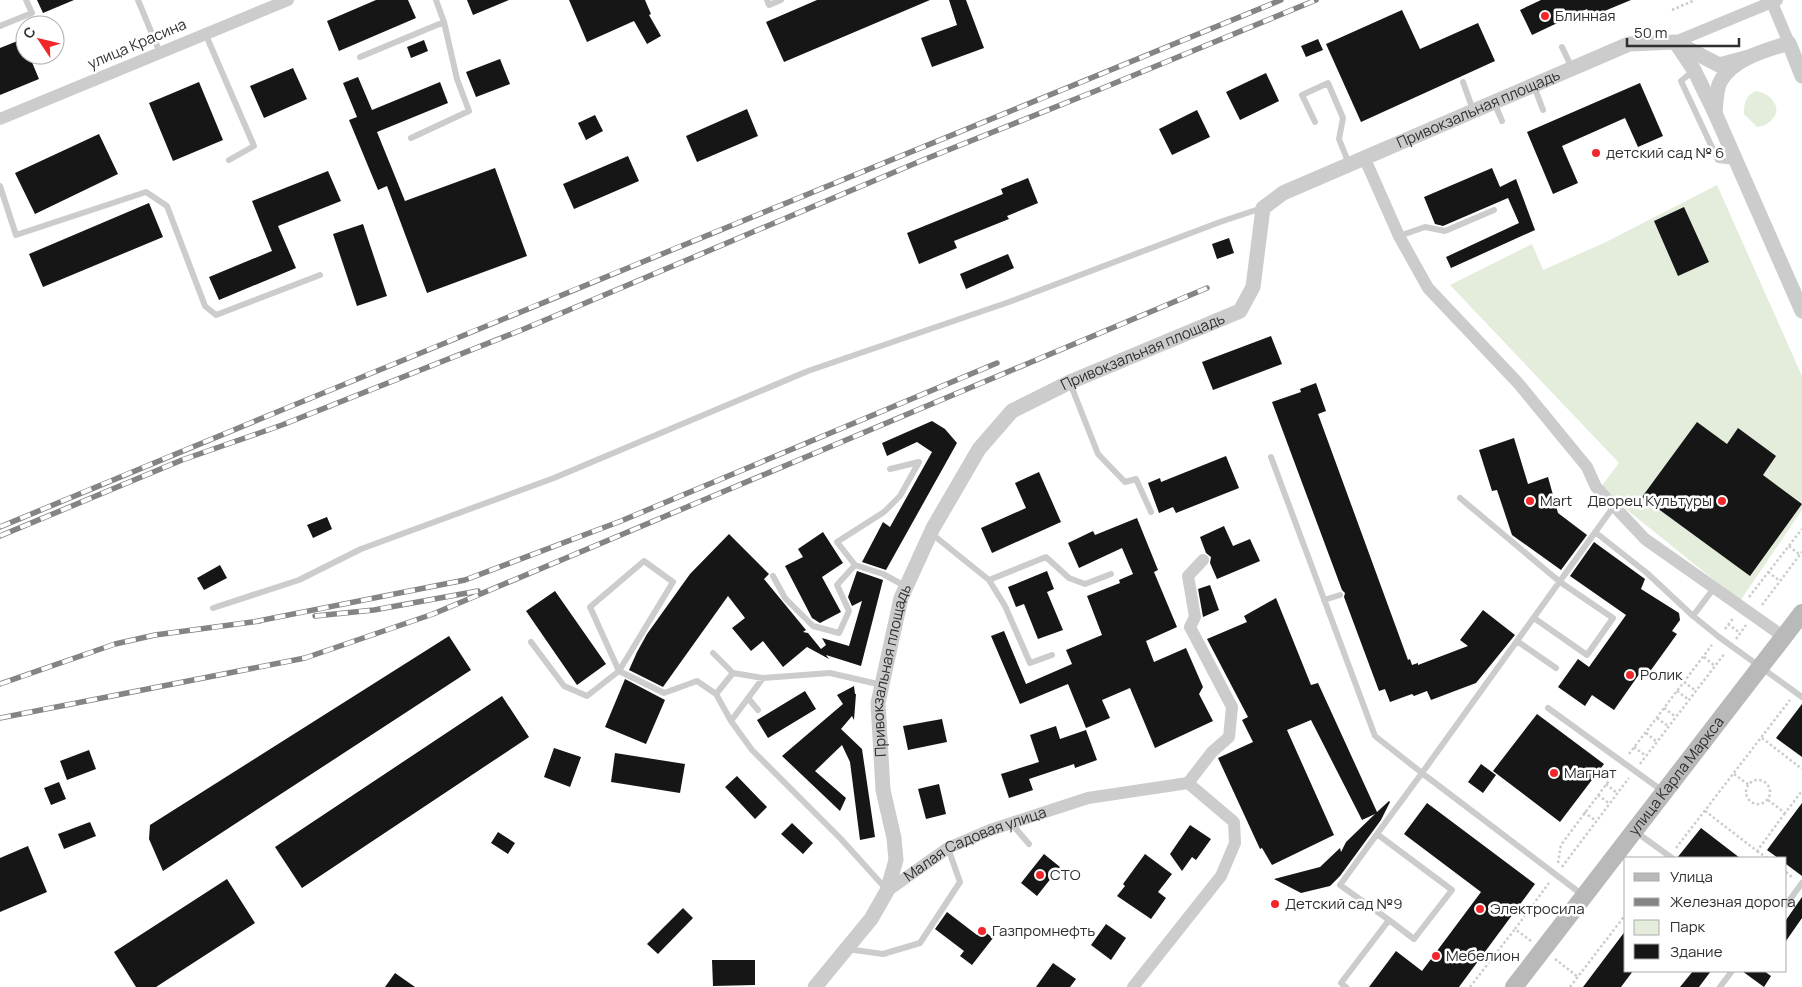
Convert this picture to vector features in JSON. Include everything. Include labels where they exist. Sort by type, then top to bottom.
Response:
[{"type":"main road","name":"улица Карла Маркса","points":[[1514,987],[1802,613]]},
{"type":"street","name":"улица Красина","points":[[0,119],[288,0]]},
{"type":"street","name":"Привокзальная площадь","points":[[888,891],[896,860],[894,838],[883,790],[878,703],[901,598],[931,533],[978,449],[1012,411],[1070,382],[1240,311],[1253,287],[1263,208],[1283,193],[1629,44],[1675,42],[1775,1],[1802,76]]},
{"type":"street","points":[[1675,42],[1718,65],[1792,44]]},
{"type":"street","points":[[1675,42],[1694,70],[1715,113],[1802,311]]},
{"type":"street","points":[[1715,113],[1719,84],[1726,73],[1749,57]]},
{"type":"street","points":[[1364,157],[1400,236],[1428,288],[1518,383],[1586,467],[1596,487],[1645,539],[1784,637]]},
{"type":"street","points":[[1133,987],[1221,876],[1235,843],[1234,822],[1188,783],[1212,752],[1229,736],[1232,707],[1190,627],[1195,617],[1188,576],[1203,560]]},
{"type":"street","name":"Малая Садовая улица","points":[[815,987],[871,919],[888,891],[948,848],[1088,798],[1188,783]]},
{"type":"lane","points":[[0,26],[32,13],[26,0]]},
{"type":"lane","points":[[138,0],[160,53]]},
{"type":"lane","points":[[411,138],[469,111],[457,79],[444,22],[436,0]]},
{"type":"lane","points":[[767,0],[769,5],[781,0]]},
{"type":"lane","points":[[360,57],[444,22]]},
{"type":"lane","points":[[205,33],[254,146],[229,160]]},
{"type":"lane","points":[[1562,48],[1572,69]]},
{"type":"lane","points":[[1694,70],[1681,81],[1718,160],[1737,162]]},
{"type":"lane","points":[[1462,82],[1473,111]]},
{"type":"lane","points":[[1316,122],[1302,95],[1328,83],[1343,118],[1339,139],[1349,165]]},
{"type":"lane","points":[[1534,85],[1543,110]]},
{"type":"lane","points":[[1494,102],[1502,121]]},
{"type":"lane","points":[[0,186],[16,235],[146,192],[167,206],[205,306],[216,315],[320,275]]},
{"type":"lane","points":[[213,608],[299,580],[361,549],[554,478],[808,371],[1009,302],[1220,222],[1263,208]]},
{"type":"lane","points":[[1400,236],[1425,227],[1445,231],[1494,210]]},
{"type":"lane","points":[[1070,382],[1098,454],[1125,482],[1136,478],[1151,512]]},
{"type":"lane","points":[[1271,457],[1375,736],[1584,896]]},
{"type":"lane","points":[[890,469],[919,462],[900,496],[884,512],[837,542],[855,565],[883,574],[906,587]]},
{"type":"lane","points":[[1460,498],[1560,582],[1613,618],[1588,655],[1534,618]]},
{"type":"lane","points":[[1377,834],[1452,890],[1414,939],[1340,885],[1614,506]]},
{"type":"lane","points":[[1595,532],[1647,573],[1693,616],[1719,637],[1799,695]]},
{"type":"lane","points":[[931,533],[989,580],[1005,606],[1030,663],[1052,655]]},
{"type":"lane","points":[[989,580],[1046,557],[1069,578],[1085,584],[1111,574]]},
{"type":"lane","points":[[531,642],[564,686],[587,696],[619,671],[673,582],[644,562],[590,607],[619,671],[664,693],[697,681],[716,694],[731,721],[758,756],[841,839],[888,891]]},
{"type":"lane","points":[[773,576],[784,598],[813,626],[839,633],[850,611],[837,585],[855,565]]},
{"type":"lane","points":[[1693,616],[1714,588]]},
{"type":"lane","points":[[1324,600],[1340,595]]},
{"type":"lane","points":[[1517,641],[1556,668]]},
{"type":"lane","points":[[713,653],[733,673],[763,678],[830,673],[882,685]]},
{"type":"lane","points":[[716,694],[733,673]]},
{"type":"lane","points":[[731,721],[763,678]]},
{"type":"lane","points":[[748,698],[758,710]]},
{"type":"lane","points":[[1548,708],[1664,793]]},
{"type":"lane","points":[[1011,824],[1029,844]]},
{"type":"lane","points":[[1634,832],[1670,857]]},
{"type":"lane","points":[[845,949],[883,954],[920,943],[960,882],[948,848]]},
{"type":"lane","points":[[1787,903],[1802,883]]},
{"type":"lane","points":[[1346,987],[1341,983],[1389,920]]},
{"type":"lane","points":[[1720,987],[1731,972]]},
{"type":"path","points":[[1672,10],[1695,0]]},
{"type":"path","points":[[1556,875],[1560,845],[1802,529]]},
{"type":"path","points":[[1470,987],[1801,553],[1789,546]]},
{"type":"path","points":[[1768,572],[1780,581]]},
{"type":"path","points":[[1728,624],[1740,633]]},
{"type":"path","points":[[1704,657],[1715,666]]},
{"type":"path","points":[[1684,682],[1696,691]]},
{"type":"path","points":[[1677,691],[1689,700]]},
{"type":"path","points":[[1672,857],[1762,738],[1799,695]]},
{"type":"path","points":[[1664,708],[1676,717]]},
{"type":"path","points":[[1657,718],[1668,726]]},
{"type":"path","points":[[1646,733],[1657,742]]},
{"type":"path","points":[[1762,738],[1802,769]]},
{"type":"path","points":[[1634,747],[1646,756]]},
{"type":"path","points":[[1734,774],[1749,785]]},
{"type":"path","points":[[1758,780],[1764,781],[1769,786],[1771,792],[1768,800],[1759,805],[1753,804],[1748,799],[1746,793],[1749,785],[1758,780]]},
{"type":"path","points":[[1606,784],[1617,793]]},
{"type":"path","points":[[1757,850],[1802,791]]},
{"type":"path","points":[[1598,795],[1610,804]]},
{"type":"path","points":[[1768,800],[1785,813]]},
{"type":"path","points":[[1705,811],[1766,857]]},
{"type":"path","points":[[1584,812],[1596,821]]},
{"type":"path","points":[[1570,987],[1624,917]]},
{"type":"path","points":[[1515,929],[1578,977]]},
{"type":"green space","points":[[1755,91],[1767,95],[1775,103],[1776,108],[1776,113],[1766,125],[1757,127],[1744,114],[1746,101]]},
{"type":"green space","points":[[1717,185],[1802,376],[1802,510],[1740,601],[1600,488],[1619,463],[1450,285],[1532,244],[1543,270],[1606,242]]},
{"type":"building","points":[[37,0],[74,0],[43,13]]},
{"type":"building","points":[[376,0],[408,0],[416,18],[339,51],[327,21]]},
{"type":"building","points":[[467,0],[509,0],[473,15]]},
{"type":"building","points":[[569,0],[645,0],[651,14],[649,15],[661,36],[647,44],[634,21],[587,42]]},
{"type":"building","points":[[817,0],[930,0],[784,62],[766,22]]},
{"type":"building","points":[[949,0],[966,0],[984,48],[932,67],[921,38],[957,25]]},
{"type":"building","points":[[1541,0],[1631,0],[1590,17],[1587,9],[1532,35],[1520,10]]},
{"type":"building","points":[[1402,10],[1420,49],[1478,23],[1495,61],[1361,122],[1326,44]]},
{"type":"building","points":[[1318,39],[1323,50],[1306,57],[1301,46]]},
{"type":"building","points":[[424,40],[428,51],[411,58],[407,47]]},
{"type":"building","points":[[15,42],[15,65],[33,65],[39,79],[0,95],[0,48]]},
{"type":"building","points":[[500,59],[510,84],[476,97],[466,72]]},
{"type":"building","points":[[293,68],[307,99],[264,118],[250,86]]},
{"type":"building","points":[[1266,73],[1279,101],[1240,120],[1226,92]]},
{"type":"building","points":[[358,77],[372,110],[440,82],[448,103],[377,132],[405,201],[495,168],[527,256],[427,293],[387,186],[378,190],[349,120],[357,117],[343,83]]},
{"type":"building","points":[[199,82],[223,140],[173,161],[149,103]]},
{"type":"building","points":[[1640,83],[1663,136],[1638,147],[1625,118],[1562,146],[1578,183],[1553,194],[1527,132]]},
{"type":"building","points":[[747,109],[758,136],[697,162],[686,136]]},
{"type":"building","points":[[1197,110],[1210,137],[1172,155],[1159,129]]},
{"type":"building","points":[[595,115],[603,131],[586,140],[578,123]]},
{"type":"building","points":[[99,134],[118,174],[35,214],[15,173]]},
{"type":"building","points":[[628,156],[639,181],[574,209],[563,184]]},
{"type":"building","points":[[1492,168],[1500,187],[1516,179],[1535,230],[1451,268],[1446,257],[1519,223],[1508,198],[1443,226],[1435,224],[1424,197]]},
{"type":"building","points":[[328,171],[341,201],[278,226],[296,268],[219,300],[209,277],[272,251],[252,201]]},
{"type":"building","points":[[1028,178],[1038,203],[1007,216],[1009,219],[954,241],[957,248],[919,264],[907,233],[1003,194],[1001,189]]},
{"type":"building","points":[[149,203],[163,237],[43,287],[29,254]]},
{"type":"building","points":[[1684,207],[1709,262],[1678,276],[1654,221]]},
{"type":"building","points":[[363,224],[387,296],[357,306],[333,234]]},
{"type":"building","points":[[1229,238],[1234,253],[1217,259],[1212,244]]},
{"type":"building","points":[[1008,254],[1014,268],[966,289],[960,274]]},
{"type":"building","points":[[1271,336],[1282,364],[1213,390],[1202,362]]},
{"type":"building","points":[[1316,383],[1326,411],[1318,414],[1408,660],[1410,659],[1412,665],[1418,663],[1418,665],[1468,646],[1460,640],[1483,610],[1515,635],[1476,683],[1431,700],[1427,691],[1390,702],[1385,689],[1379,691],[1344,597],[1345,593],[1342,590],[1272,402],[1301,392],[1300,389]]},
{"type":"building","points":[[932,421],[945,429],[957,443],[886,570],[862,562],[883,522],[890,527],[932,452],[917,442],[887,456],[882,443]]},
{"type":"building","name":"Дворец Культуры","points":[[1697,422],[1727,444],[1738,428],[1776,456],[1763,475],[1802,504],[1750,576],[1642,497]]},
{"type":"building","points":[[1514,438],[1528,484],[1548,477],[1558,513],[1587,535],[1561,570],[1512,535],[1497,490],[1492,491],[1479,450]]},
{"type":"building","points":[[1226,456],[1239,488],[1176,513],[1173,507],[1159,513],[1148,483],[1160,478],[1161,482]]},
{"type":"building","points":[[1039,472],[1061,522],[992,553],[981,528],[1026,508],[1015,483]]},
{"type":"building","points":[[327,517],[332,529],[313,538],[307,525]]},
{"type":"building","points":[[1137,518],[1158,570],[1154,572],[1177,627],[1146,641],[1154,662],[1186,648],[1203,687],[1199,694],[1213,721],[1155,748],[1130,688],[1102,700],[1110,718],[1086,728],[1068,684],[1020,704],[991,636],[1004,631],[1026,684],[1072,664],[1066,650],[1102,635],[1087,596],[1120,583],[1119,580],[1133,574],[1122,548],[1079,568],[1068,543],[1093,531],[1095,535]]},
{"type":"building","points":[[1224,526],[1233,546],[1250,539],[1260,561],[1217,579],[1210,563],[1211,557],[1206,553],[1200,537]]},
{"type":"building","points":[[823,532],[843,563],[822,577],[841,612],[820,623],[812,618],[785,566],[803,557],[798,549]]},
{"type":"building","points":[[729,534],[769,574],[764,579],[806,630],[803,632],[808,633],[821,649],[826,645],[822,638],[849,646],[862,601],[852,606],[848,597],[857,571],[883,580],[861,666],[826,655],[829,659],[807,647],[783,667],[763,641],[751,651],[732,628],[745,618],[728,596],[663,687],[629,670],[647,634],[690,574]]},
{"type":"building","points":[[1594,542],[1645,579],[1641,589],[1679,613],[1680,620],[1672,631],[1677,634],[1646,677],[1640,673],[1614,710],[1592,695],[1585,706],[1558,687],[1578,659],[1589,667],[1626,615],[1570,576]]},
{"type":"building","points":[[220,565],[227,578],[204,590],[197,578]]},
{"type":"building","points":[[1047,571],[1054,589],[1047,592],[1063,630],[1038,639],[1024,604],[1016,607],[1008,587]]},
{"type":"building","points":[[1210,585],[1219,610],[1203,617],[1198,589]]},
{"type":"building","points":[[555,591],[606,664],[577,685],[526,611]]},
{"type":"building","points":[[1276,598],[1311,685],[1318,683],[1377,812],[1390,802],[1381,820],[1340,876],[1330,886],[1301,893],[1274,879],[1320,867],[1340,848],[1341,852],[1346,842],[1375,814],[1362,820],[1311,720],[1287,730],[1334,835],[1272,865],[1262,848],[1260,849],[1218,758],[1253,742],[1242,720],[1248,717],[1207,639],[1247,622],[1244,616]]},
{"type":"building","points":[[449,636],[471,670],[163,871],[149,839],[150,825]]},
{"type":"building","points":[[625,679],[665,700],[646,744],[605,727]]},
{"type":"building","points":[[854,686],[856,694],[854,720],[852,716],[841,729],[862,749],[875,837],[860,840],[850,762],[842,745],[815,771],[846,798],[840,811],[782,756],[843,704],[837,695]]},
{"type":"building","points":[[805,691],[816,709],[768,738],[757,720]]},
{"type":"building","points":[[502,696],[529,737],[302,888],[275,847]]},
{"type":"building","points":[[1802,704],[1802,757],[1776,738]]},
{"type":"building","name":"Магнат","points":[[1537,714],[1604,764],[1560,822],[1493,771]]},
{"type":"building","points":[[942,719],[947,742],[908,750],[903,726]]},
{"type":"building","points":[[1056,726],[1060,739],[1086,730],[1097,760],[1075,768],[1074,764],[1029,779],[1033,790],[1009,798],[1001,774],[1039,762],[1030,735]]},
{"type":"building","points":[[554,748],[581,757],[570,787],[544,777]]},
{"type":"building","points":[[89,750],[96,769],[67,780],[60,761]]},
{"type":"building","points":[[615,753],[685,764],[680,793],[611,782]]},
{"type":"building","points":[[1481,764],[1496,775],[1483,793],[1468,782]]},
{"type":"building","points":[[737,776],[767,807],[755,819],[725,787]]},
{"type":"building","points":[[59,782],[66,799],[51,805],[44,788]]},
{"type":"building","points":[[939,784],[946,814],[926,819],[918,789]]},
{"type":"building","points":[[1427,803],[1535,884],[1459,987],[1369,987],[1396,951],[1422,971],[1481,892],[1404,834]]},
{"type":"building","points":[[1802,803],[1802,876],[1787,865],[1787,857],[1777,857],[1767,850]]},
{"type":"building","points":[[90,822],[96,836],[64,849],[58,834]]},
{"type":"building","points":[[792,823],[813,843],[803,854],[781,834]]},
{"type":"building","points":[[1190,825],[1211,839],[1196,860],[1192,857],[1182,871],[1170,854]]},
{"type":"building","points":[[1701,828],[1739,857],[1678,857]]},
{"type":"building","points":[[498,832],[515,843],[508,854],[491,843]]},
{"type":"building","points":[[28,846],[47,892],[0,912],[0,858]]},
{"type":"building","name":"СТО","points":[[1044,854],[1060,867],[1037,896],[1021,883]]},
{"type":"building","points":[[1145,854],[1172,874],[1158,892],[1166,898],[1151,919],[1117,896],[1125,886],[1123,884]]},
{"type":"building","points":[[227,879],[255,923],[156,987],[136,987],[114,952]]},
{"type":"building","points":[[1802,897],[1802,918],[1787,940],[1787,919]]},
{"type":"building","points":[[683,908],[693,918],[658,954],[647,944]]},
{"type":"building","points":[[947,912],[977,935],[981,929],[993,938],[972,965],[960,956],[964,951],[935,929]]},
{"type":"building","points":[[1106,924],[1126,938],[1111,960],[1091,945]]},
{"type":"building","points":[[1624,933],[1624,972],[1632,972],[1621,987],[1583,987]]},
{"type":"building","points":[[712,960],[755,960],[755,985],[713,986]]},
{"type":"building","points":[[1053,963],[1076,979],[1070,987],[1036,987]]},
{"type":"building","points":[[1692,972],[1710,972],[1699,987],[1680,987]]},
{"type":"building","points":[[1743,972],[1765,972],[1771,976],[1764,987]]},
{"type":"building","points":[[395,973],[415,987],[385,987]]},
{"type":"railway","points":[[0,527],[1281,0]]},
{"type":"railway","points":[[0,536],[182,460],[282,425],[524,329],[923,160],[1316,0]]},
{"type":"railway","points":[[0,718],[305,658],[433,614],[1207,288]]},
{"type":"railway","points":[[253,622],[465,580],[621,521],[997,363]]},
{"type":"railway","points":[[315,616],[374,610],[478,591]]},
{"type":"railway","points":[[0,684],[115,644],[155,635],[260,621]]},
{"type":"place","name":"Блинная","points":[[1545,16]]},
{"type":"place","name":"детский сад № 6","points":[[1596,153]]},
{"type":"place","name":"Mart","points":[[1530,501]]},
{"type":"place","name":"Дворец Культуры","points":[[1722,501]]},
{"type":"place","name":"Ролик","points":[[1630,675]]},
{"type":"place","name":"Магнат","points":[[1554,773]]},
{"type":"place","name":"СТО","points":[[1040,875]]},
{"type":"place","name":"Детский сад №9","points":[[1275,904]]},
{"type":"place","name":"Электросила","points":[[1480,909]]},
{"type":"place","name":"Газпромнефть","points":[[982,931]]},
{"type":"place","name":"Мебелион","points":[[1436,956]]}]
